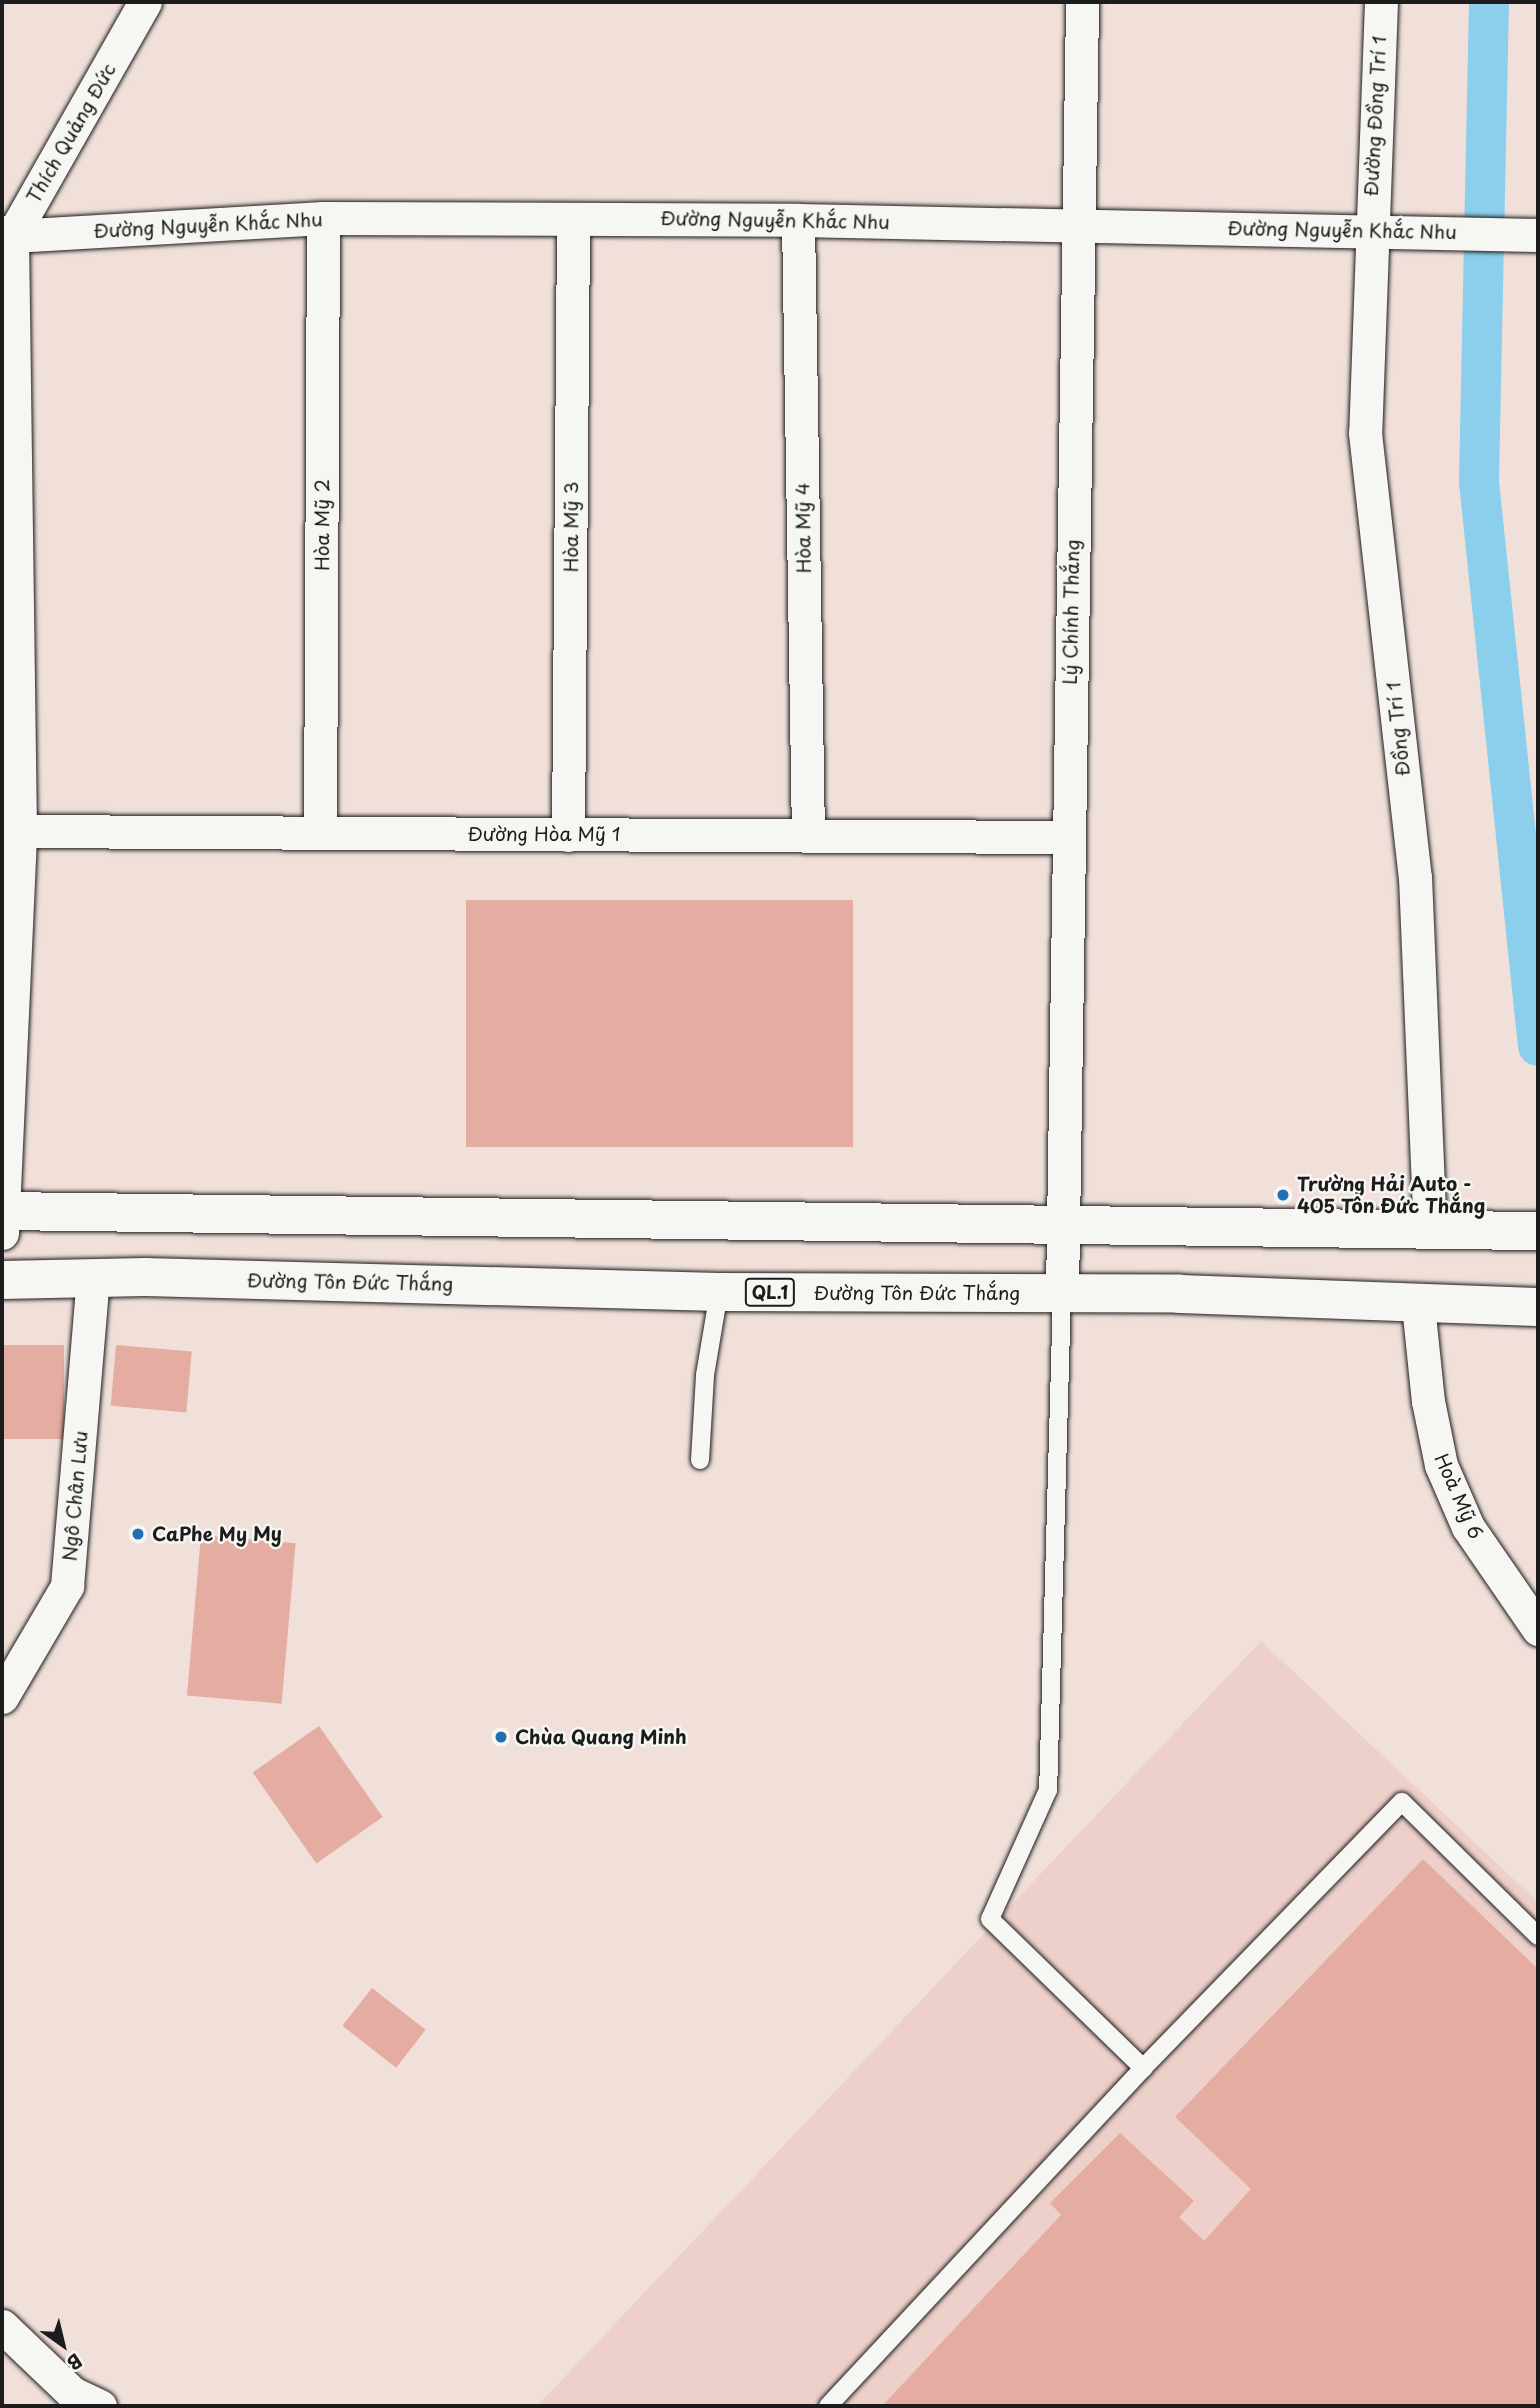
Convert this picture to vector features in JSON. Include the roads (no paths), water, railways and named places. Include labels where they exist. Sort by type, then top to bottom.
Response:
[{"type":"highway","points":[[2,1218],[1060,1223],[1538,1231]]},
{"type":"highway","name":"Đường Tôn Đức Thắng","points":[[2,1280],[93,1278],[719,1292],[1062,1293],[1418,1306],[1538,1307]]},
{"type":"street","name":"Thích Quảng Đức","points":[[7,234],[145,2]]},
{"type":"street","name":"Lý Chính Thắng","points":[[1062,1293],[1060,1223],[1082,2]]},
{"type":"street","name":"Đường Đồng Trí 1","points":[[1369,230],[1381,2]]},
{"type":"street","name":"Đường Nguyễn Khắc Nhu","points":[[7,234],[323,218],[798,219],[1407,230],[1538,235]]},
{"type":"street","name":"Hòa Mỹ 2","points":[[320,833],[323,218]]},
{"type":"street","name":"Hòa Mỹ 3","points":[[568,835],[573,219]]},
{"type":"street","name":"Hòa Mỹ 4","points":[[798,219],[808,836]]},
{"type":"street","name":"Đồng Trí 1","points":[[1369,230],[1365,433],[1415,877],[1430,1229]]},
{"type":"street","points":[[2,1218],[20,831],[7,234]]},
{"type":"street","name":"Đường Hòa Mỹ 1","points":[[20,831],[1067,837]]},
{"type":"street","name":"Ngô Chân Lưu","points":[[2,1697],[67,1586],[93,1278]]},
{"type":"street","name":"Hoà Mỹ 6","points":[[1418,1306],[1428,1401],[1441,1465],[1468,1527],[1538,1629]]},
{"type":"street","points":[[2,2326],[72,2393],[100,2406]]},
{"type":"lane","points":[[700,1460],[705,1376],[719,1292]]},
{"type":"lane","points":[[1062,1293],[1048,1790],[990,1919],[1143,2068]]},
{"type":"lane","points":[[828,2406],[1143,2068],[1402,1802],[1538,1936]]},
{"type":"waterway","points":[[1489,2],[1479,482],[1538,1046]]},
{"type":"place","name":"Trường Hải Auto - 405 Tôn Đức Thắng","points":[[1283,1195]]},
{"type":"place","name":"CaPhe My My","points":[[138,1534]]},
{"type":"place","name":"Chùa Quang Minh","points":[[501,1737]]}]
